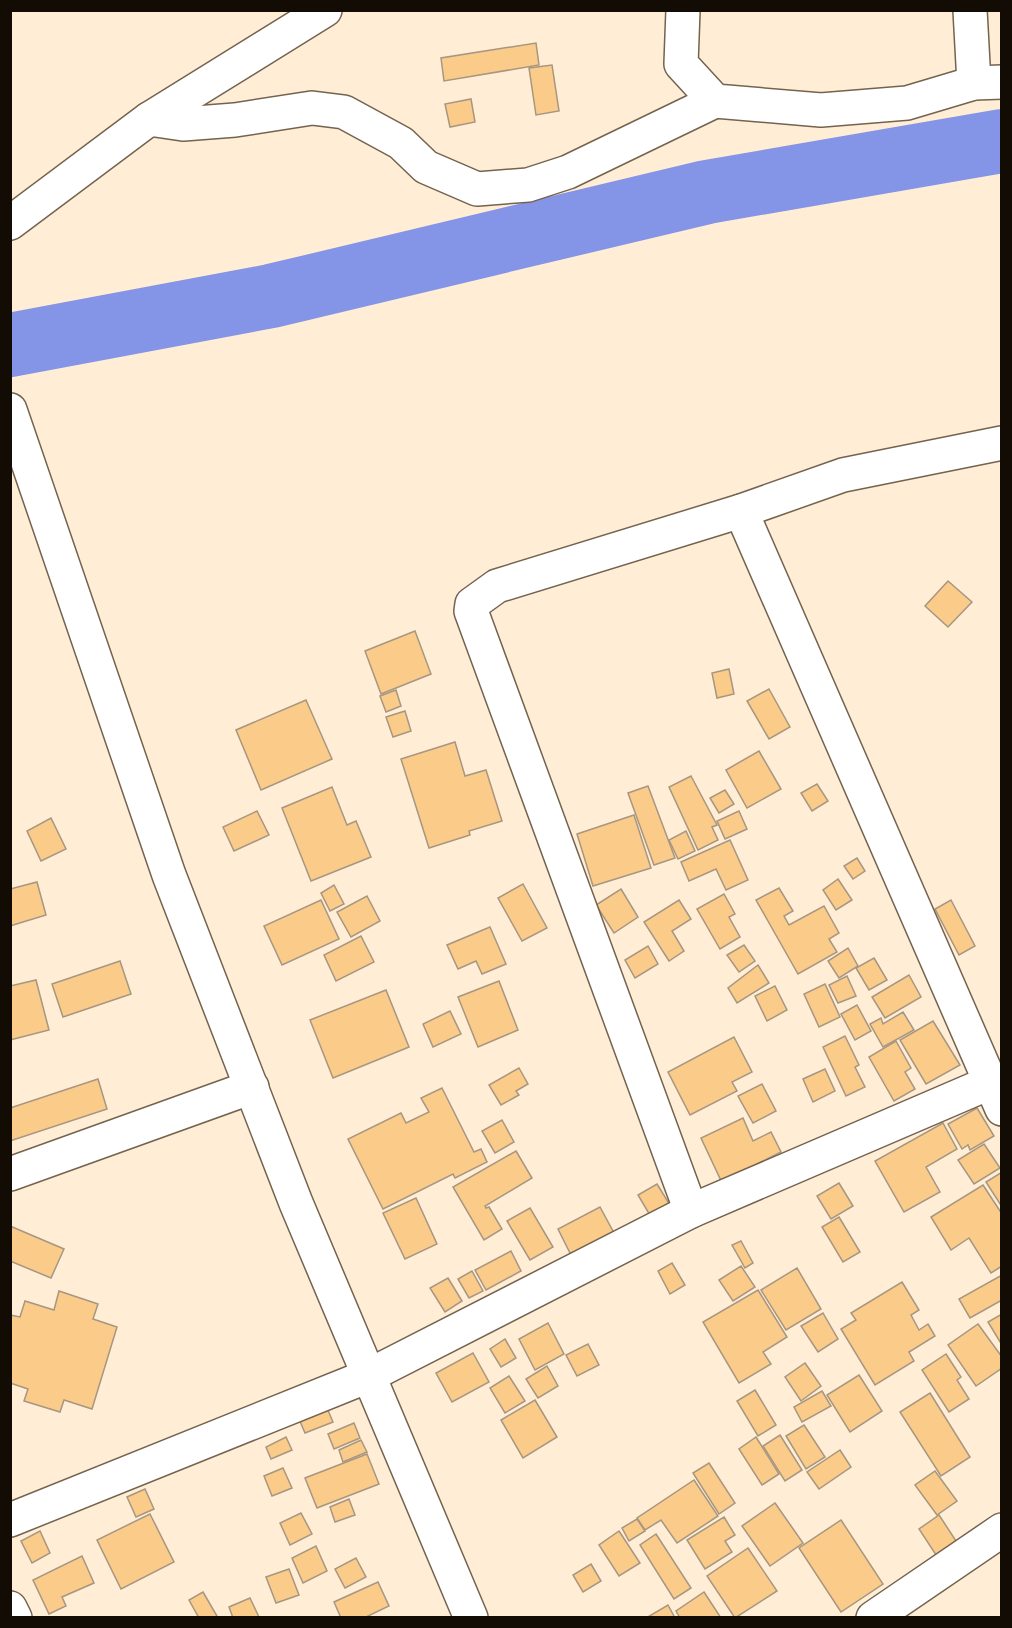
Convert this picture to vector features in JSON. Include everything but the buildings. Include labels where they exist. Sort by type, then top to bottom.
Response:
[{"type":"street","points":[[10,223],[149,119],[325,10]]},
{"type":"street","points":[[683,10],[681,64],[715,101]]},
{"type":"street","points":[[149,119],[183,124],[235,120],[312,108],[344,112],[400,143],[426,167],[477,189],[528,185],[568,172],[715,101],[821,110],[907,103],[988,83],[970,10]]},
{"type":"street","points":[[14,432],[169,875],[296,1203],[471,1617]]},
{"type":"street","points":[[690,1211],[471,611],[472,604],[497,586],[741,511],[843,475],[1002,443]]},
{"type":"street","points":[[10,1520],[368,1376],[690,1211],[995,1096],[741,511]]},
{"type":"street","points":[[10,1174],[252,1087]]},
{"type":"street","points":[[873,1617],[1002,1530]]},
{"type":"street","points":[[10,1608],[15,1617]]},
{"type":"waterway","points":[[10,345],[271,296],[707,192],[1002,141]]}]
